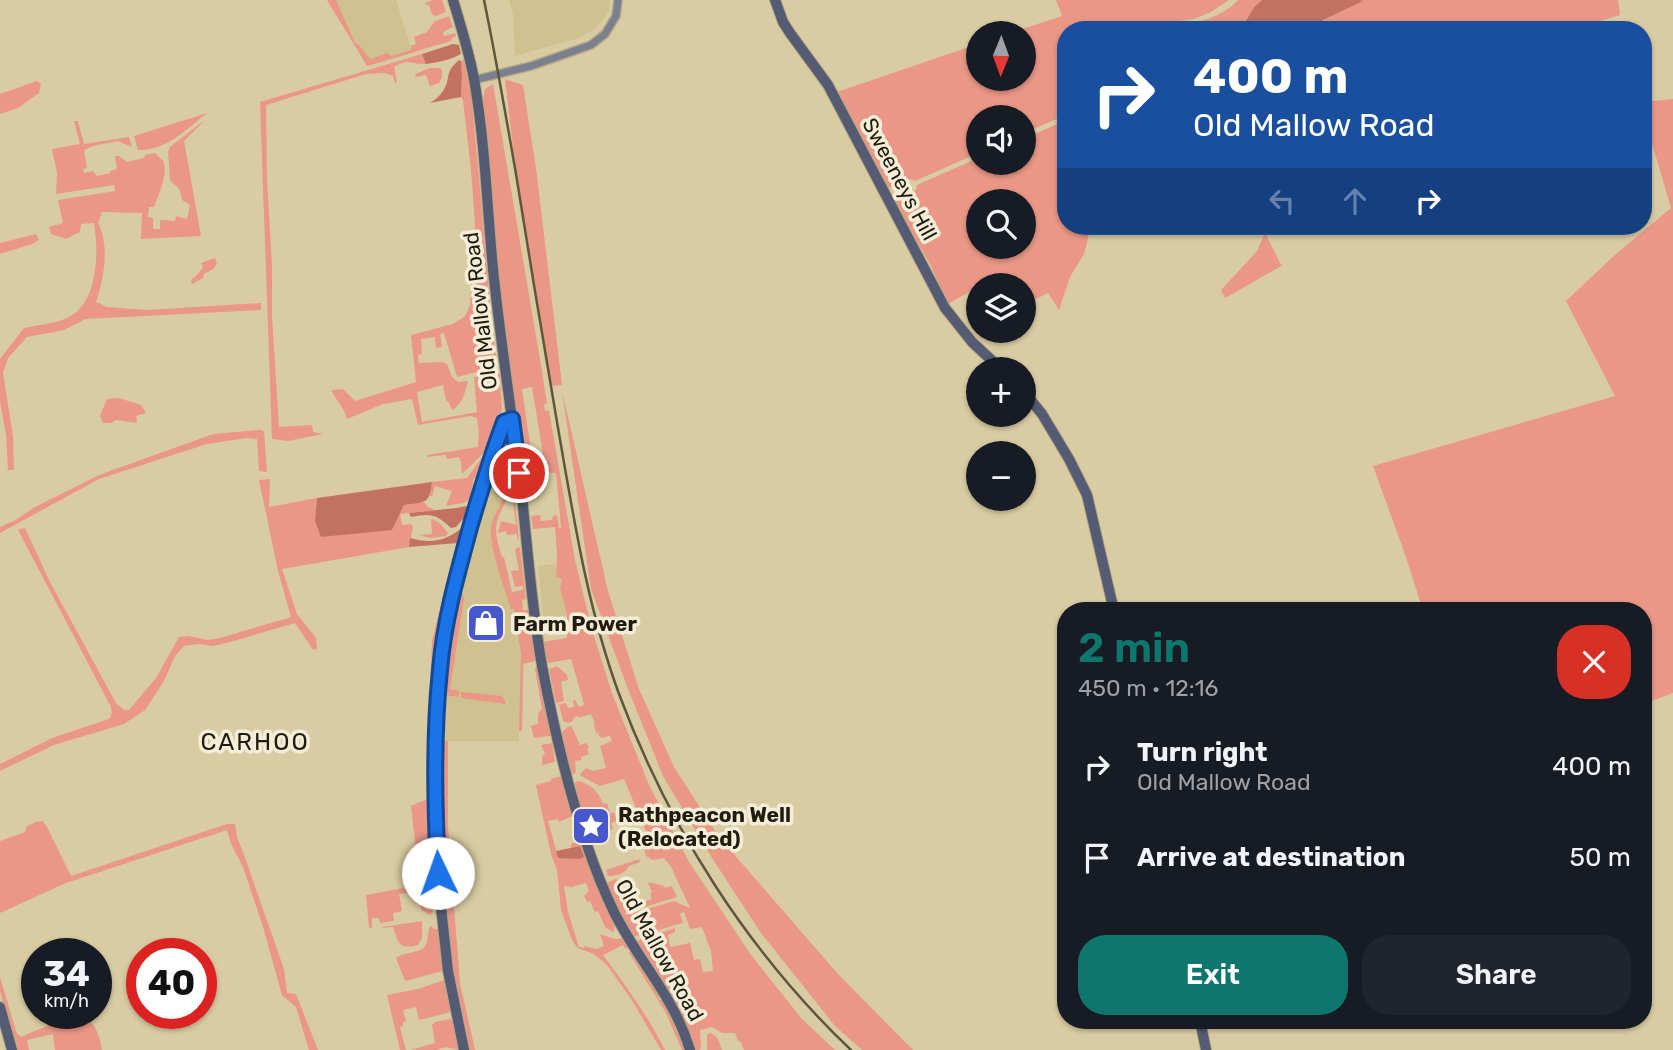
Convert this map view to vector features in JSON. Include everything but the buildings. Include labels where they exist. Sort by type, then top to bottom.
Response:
[{"type":"street","name":"Old Mallow Road","points":[[453,0],[474,80],[530,583],[542,662],[558,738],[579,817],[600,881],[624,931],[668,999],[690,1050]]},
{"type":"street","points":[[474,80],[531,66],[591,45],[605,34],[616,16],[618,0]]},
{"type":"street","name":"Sweeneys Hill","points":[[775,0],[783,22],[828,85],[945,308],[972,342],[988,357]]},
{"type":"street","points":[[1036,407],[1069,459],[1087,495],[1112,602]]},
{"type":"street","points":[[464,1050],[446,957],[439,889],[436,792],[438,686],[444,638],[461,559],[492,452],[504,422],[512,419]]},
{"type":"street","points":[[0,1007],[12,1050]]},
{"type":"street","points":[[1202,1029],[1206,1050]]},
{"type":"shaded area","points":[[327,0],[336,0],[355,43],[372,59],[386,53],[392,56],[411,50],[411,46],[416,44],[414,37],[427,32],[435,21],[449,16],[453,27],[443,32],[444,36],[455,33],[456,36],[451,41],[367,66]]},
{"type":"shaded area","points":[[336,0],[396,0],[413,53],[367,66]]},
{"type":"shaded area","points":[[442,0],[446,12],[436,16],[432,14],[429,5],[425,3]]},
{"type":"shaded area","points":[[509,0],[610,0],[610,10],[596,28],[579,38],[515,56],[513,14]]},
{"type":"shaded area","points":[[1056,0],[1229,0],[1211,12],[1180,21],[1057,21],[1057,119],[1036,128],[1036,105],[966,105],[966,158],[915,181],[911,179],[887,188],[837,92],[966,48],[966,91],[1036,91],[1036,24],[1062,16]]},
{"type":"shaded area","points":[[1238,0],[1262,0],[1246,21],[1200,21],[1215,16]]},
{"type":"shaded area","points":[[1262,0],[1363,1],[1322,21],[1246,21]]},
{"type":"shaded area","points":[[1360,0],[1618,0],[1620,15],[1600,21],[1322,21],[1362,1]]},
{"type":"shaded area","points":[[453,44],[459,45],[461,54],[426,64],[422,54]]},
{"type":"shaded area","points":[[422,54],[426,64],[407,62],[394,67],[395,83],[393,76],[385,73],[366,74],[266,105],[272,316],[279,427],[312,425],[313,432],[323,434],[288,441],[272,439],[260,102]]},
{"type":"shaded area","points":[[459,60],[462,76],[461,97],[430,103],[442,93],[449,72]]},
{"type":"shaded area","points":[[464,60],[471,94],[497,367],[457,377],[444,333],[440,334],[442,347],[436,348],[435,337],[421,339],[422,354],[418,355],[419,363],[442,362],[447,364],[452,377],[458,382],[468,382],[461,402],[452,410],[446,400],[443,385],[417,392],[422,422],[477,412],[474,377],[498,372],[500,375],[502,409],[491,446],[462,474],[459,457],[447,459],[446,455],[427,455],[478,447],[477,418],[470,416],[418,425],[412,399],[383,404],[347,419],[331,390],[343,389],[355,401],[416,382],[411,335],[453,324],[465,316],[470,305],[475,224],[461,97],[461,61]]},
{"type":"shaded area","points":[[430,68],[442,69],[442,77],[439,83],[430,86],[426,75],[416,77],[415,74]]},
{"type":"shaded area","points":[[505,79],[523,85],[536,168],[562,385],[551,386],[518,191]]},
{"type":"shaded area","points":[[37,81],[41,84],[39,93],[18,108],[0,114],[0,94]]},
{"type":"shaded area","points":[[493,84],[542,371],[547,404],[544,404],[545,411],[549,411],[575,560],[592,630],[613,696],[649,785],[689,862],[751,955],[802,1019],[835,1050],[744,1050],[735,1033],[722,1033],[712,1027],[700,1030],[701,1048],[695,1050],[676,1004],[634,942],[675,928],[675,932],[668,935],[670,947],[690,943],[694,960],[700,959],[703,972],[713,971],[711,951],[703,930],[701,927],[690,929],[684,912],[680,914],[683,923],[633,937],[606,883],[616,879],[626,882],[636,904],[652,899],[648,882],[665,888],[672,886],[677,897],[625,913],[626,915],[674,901],[690,908],[664,858],[653,860],[646,856],[640,836],[648,839],[648,836],[624,779],[600,786],[581,776],[586,768],[593,771],[606,768],[600,746],[612,741],[610,736],[601,738],[598,734],[600,732],[596,733],[591,714],[578,718],[577,716],[568,723],[563,721],[559,704],[566,703],[568,708],[574,707],[575,700],[579,707],[584,704],[571,659],[548,663],[545,654],[543,642],[567,638],[567,615],[560,588],[562,579],[556,577],[555,527],[533,529],[531,516],[540,515],[541,521],[552,520],[553,516],[557,515],[561,528],[556,473],[536,474],[537,489],[528,490],[526,473],[545,472],[545,469],[523,470],[497,262],[482,106],[485,89]],"holes":[[[532,387],[543,454],[532,457],[522,389]]]},
{"type":"shaded area","points":[[1673,99],[1673,693],[1652,701],[1652,602],[1420,602],[1373,466],[1615,396],[1566,301],[1639,235],[1652,235],[1652,224],[1671,208],[1652,143],[1652,101]]},
{"type":"shaded area","points":[[207,113],[167,143],[138,150],[134,136]]},
{"type":"shaded area","points":[[206,119],[184,141],[201,236],[141,239],[142,213],[102,212],[98,223],[105,252],[96,302],[107,307],[147,310],[261,303],[261,310],[86,319],[64,330],[27,337],[8,358],[3,373],[13,436],[14,470],[8,470],[0,401],[0,359],[24,328],[62,320],[77,311],[85,302],[94,276],[94,223],[81,224],[80,232],[66,239],[51,234],[49,227],[63,223],[58,200],[115,191],[114,185],[56,194],[57,173],[52,149],[80,144],[74,121],[78,121],[84,144],[129,137],[132,147],[118,141],[84,150],[87,168],[83,169],[84,173],[93,171],[97,176],[110,173],[117,169],[115,156],[127,162],[155,153],[163,161],[165,172],[154,207],[149,207],[148,217],[153,218],[153,229],[160,229],[160,220],[175,221],[176,216],[187,219],[190,205],[182,200],[180,190],[170,180],[168,151]]},
{"type":"shaded area","points":[[1057,124],[1057,235],[1089,235],[1084,254],[1070,277],[1059,310],[1048,293],[1036,299],[1036,273],[966,273],[966,294],[948,304],[931,266],[894,201],[916,190],[917,185],[966,163],[966,175],[1036,175],[1036,134]]},
{"type":"shaded area","points":[[36,234],[39,240],[32,244],[0,254],[0,243]]},
{"type":"shaded area","points":[[1266,235],[1283,265],[1225,298],[1221,290],[1257,251]]},
{"type":"shaded area","points":[[215,258],[217,264],[213,269],[192,284],[191,280],[203,267],[201,263]]},
{"type":"shaded area","points":[[562,391],[608,591],[639,689],[674,767],[719,837],[838,974],[913,1050],[862,1050],[835,1026],[761,933],[663,776],[591,589]]},
{"type":"shaded area","points":[[119,398],[141,405],[146,413],[136,416],[137,423],[116,420],[103,423],[100,416],[107,399]]},
{"type":"shaded area","points":[[264,431],[267,472],[259,471],[257,439],[207,444],[99,479],[0,533],[0,527],[99,475],[213,434]]},
{"type":"shaded area","points":[[504,437],[508,440],[519,539],[517,534],[507,535],[506,531],[498,533],[501,521],[516,525],[513,501],[506,501],[499,516],[496,534],[512,592],[523,590],[523,586],[515,587],[511,571],[519,570],[515,549],[520,547],[526,599],[522,600],[523,610],[529,610],[535,661],[523,664],[522,731],[519,731],[521,654],[514,609],[511,609],[491,536],[492,522],[503,498],[503,486],[492,484],[464,578],[462,573],[494,461]]},
{"type":"shaded area","points":[[487,454],[480,479],[474,478],[470,500],[446,506],[452,491],[435,486],[430,496],[432,482],[467,478]]},
{"type":"shaded area","points":[[270,479],[269,507],[317,498],[315,521],[392,530],[404,505],[424,502],[435,510],[400,514],[402,525],[411,524],[413,527],[409,547],[282,569],[297,614],[316,638],[317,649],[313,650],[295,623],[213,646],[184,646],[175,656],[164,681],[145,710],[124,724],[54,745],[0,771],[0,764],[52,738],[109,719],[112,713],[18,530],[25,528],[50,582],[116,703],[124,710],[129,710],[156,678],[179,637],[207,640],[220,638],[291,617],[278,571],[259,480]]},
{"type":"shaded area","name":"Farm Power","points":[[493,480],[504,482],[506,500],[498,516],[495,532],[524,653],[522,731],[519,731],[519,741],[443,741],[445,692],[458,600],[464,591],[464,578]]},
{"type":"shaded area","points":[[432,482],[428,499],[404,505],[392,530],[321,537],[315,521],[317,498]]},
{"type":"shaded area","points":[[472,505],[456,527],[451,528],[433,516],[411,517],[409,513],[456,508]]},
{"type":"shaded area","points":[[467,518],[444,611],[434,675],[431,808],[436,908],[431,915],[421,910],[418,891],[399,894],[402,911],[393,913],[394,921],[380,923],[379,918],[372,918],[372,928],[369,928],[366,895],[420,885],[411,806],[427,799],[432,641],[448,576]]},
{"type":"shaded area","points":[[431,519],[443,526],[448,533],[446,536],[430,538],[419,535],[432,534]]},
{"type":"shaded area","points":[[464,526],[458,543],[409,547],[410,538],[439,540]]},
{"type":"shaded area","points":[[555,564],[556,577],[562,579],[560,588],[567,615],[544,622],[538,566]]},
{"type":"shaded area","points":[[463,594],[450,689],[459,691],[458,697],[445,695],[443,740],[448,741],[448,826],[460,983],[475,1050],[468,1050],[456,996],[445,920],[440,801],[443,667],[455,604]]},
{"type":"shaded area","points":[[557,666],[567,675],[568,680],[561,682],[564,701],[556,703],[549,669]]},
{"type":"shaded area","points":[[537,667],[552,737],[534,738],[531,726],[538,724],[538,714],[542,709],[535,669]]},
{"type":"shaded area","points":[[461,692],[502,696],[505,704],[461,698]]},
{"type":"shaded area","points":[[569,726],[580,745],[587,743],[589,748],[589,754],[575,761],[574,774],[571,773],[561,733]]},
{"type":"shaded area","points":[[552,743],[555,762],[542,765],[542,756],[545,754],[541,745]]},
{"type":"shaded area","points":[[561,776],[572,816],[559,822],[558,819],[548,821],[558,857],[579,859],[580,846],[571,848],[571,844],[576,842],[573,834],[577,833],[601,898],[615,927],[613,932],[605,927],[598,911],[595,912],[590,901],[587,902],[584,896],[589,891],[586,883],[564,886],[568,912],[579,947],[597,949],[604,946],[600,934],[614,939],[622,938],[628,948],[623,945],[603,955],[644,1013],[665,1050],[661,1050],[633,1002],[607,965],[594,954],[578,948],[573,942],[561,910],[557,870],[536,785]]},
{"type":"shaded area","points":[[577,781],[593,789],[603,804],[607,803],[610,813],[614,812],[617,821],[611,823],[613,829],[589,836],[574,784]]},
{"type":"shaded area","points":[[43,821],[71,876],[227,824],[235,824],[237,837],[284,969],[287,993],[296,994],[318,1050],[309,1050],[296,1007],[282,995],[243,867],[227,830],[66,883],[0,913],[0,841],[25,832],[27,826]]},
{"type":"shaded area","points":[[580,846],[584,857],[558,858],[556,851]]},
{"type":"shaded area","points":[[639,859],[640,862],[629,866],[623,873],[608,876],[606,870]]},
{"type":"shaded area","points":[[422,921],[422,938],[418,945],[407,947],[400,944],[393,927],[382,927]]},
{"type":"shaded area","points":[[431,926],[439,929],[443,971],[405,981],[396,958],[423,948]]},
{"type":"shaded area","points":[[630,951],[667,1008],[685,1050],[682,1050],[666,1013]]},
{"type":"shaded area","points":[[443,975],[446,975],[452,1009],[448,1013],[419,1020],[416,1007],[403,1010],[406,1021],[400,1027],[406,1050],[400,1050],[387,995],[444,980]]},
{"type":"shaded area","points":[[0,977],[17,1034],[22,1037],[41,1029],[96,1029],[102,1050],[55,1050],[53,1034],[27,1040],[29,1050],[15,1050],[0,991]]},
{"type":"shaded area","points":[[450,1019],[455,1023],[460,1050],[446,1047],[436,1050],[410,1050],[435,1043],[432,1025]]},
{"type":"shaded area","points":[[709,1033],[716,1037],[722,1050],[707,1050]]},
{"type":"railway","points":[[484,0],[575,526],[598,628],[619,694],[662,792],[715,886],[778,972],[851,1050]]},
{"type":"place","name":"Farm Power","points":[[486,623]]},
{"type":"place","name":"Rathpeacon Well (Relocated)","points":[[591,826]]},
{"type":"district","name":"CARHOO","points":[[255,742]]},
{"type":"route","points":[[438,873],[437,702],[444,638],[453,590],[492,452],[504,422],[512,419],[519,473]]}]
